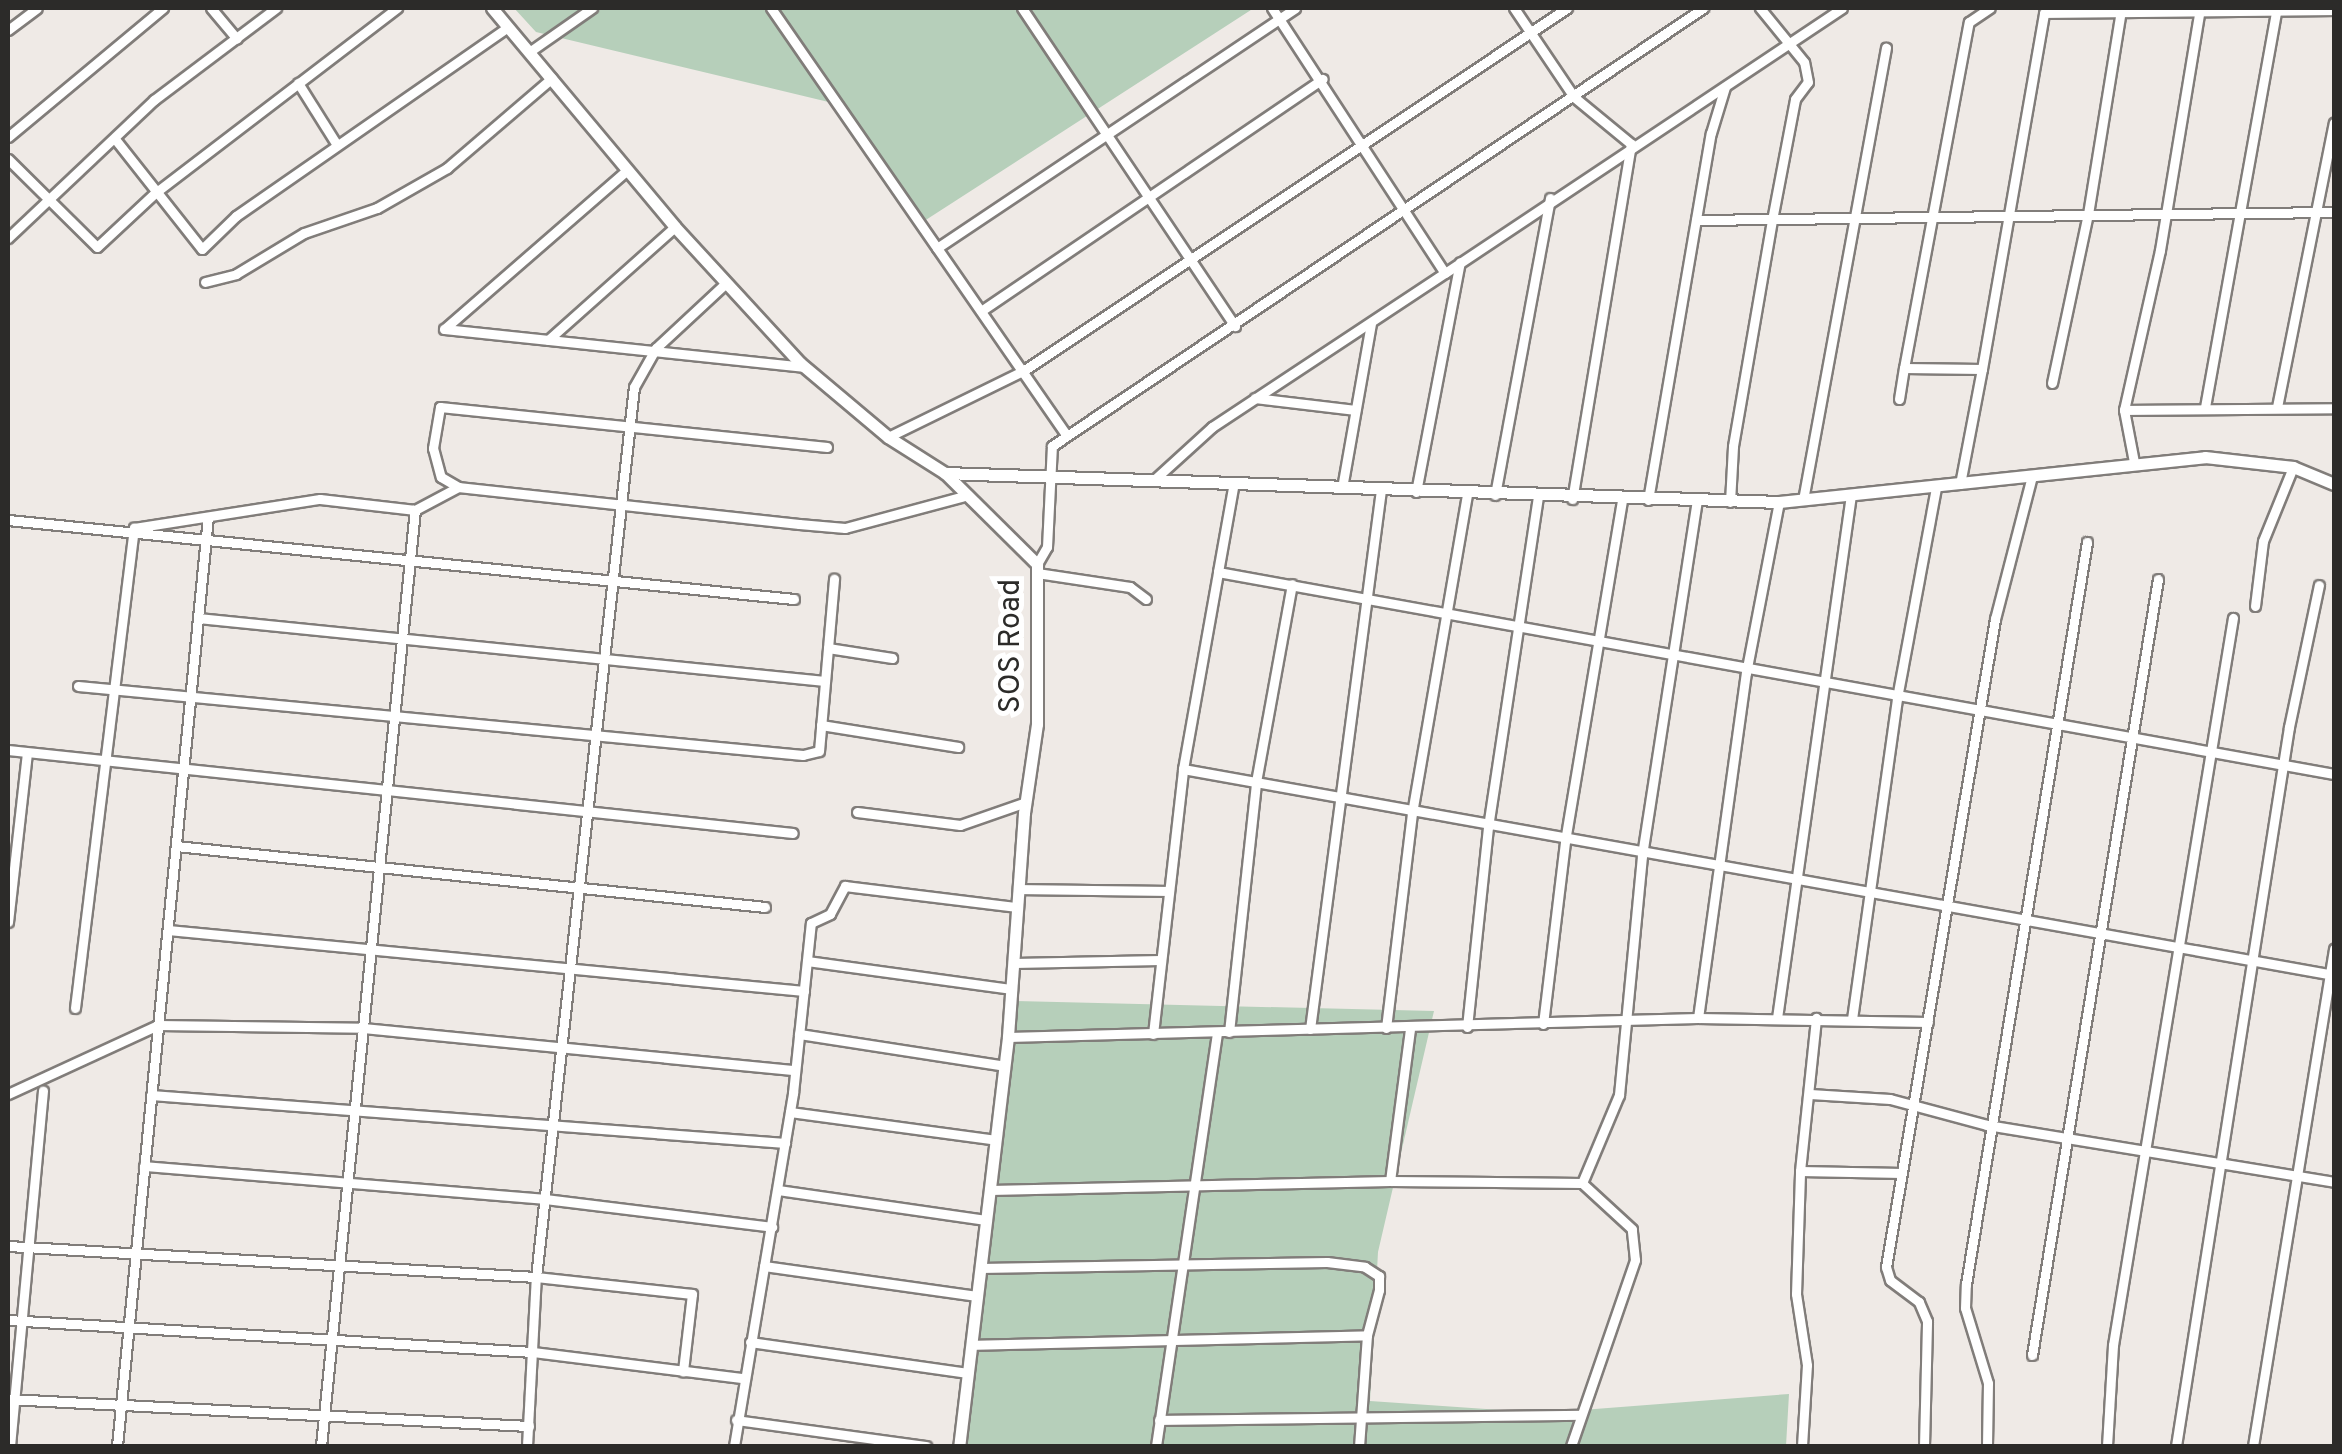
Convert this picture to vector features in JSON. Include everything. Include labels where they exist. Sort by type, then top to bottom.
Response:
[{"type":"street","points":[[8,30],[37,8]]},
{"type":"street","points":[[8,137],[163,8]]},
{"type":"street","points":[[211,8],[237,39]]},
{"type":"street","points":[[8,238],[154,100],[276,8]]},
{"type":"street","points":[[8,159],[96,247],[155,193],[396,8]]},
{"type":"street","name":"SOS Road","points":[[492,8],[675,228],[806,368],[888,437],[945,473],[1037,568],[1038,724],[1026,802],[1005,1066],[959,1446]]},
{"type":"street","points":[[530,52],[592,8]]},
{"type":"street","points":[[770,8],[1067,436]]},
{"type":"street","points":[[1022,8],[1236,326]]},
{"type":"street","points":[[1272,8],[1364,142],[1445,273]]},
{"type":"street","points":[[938,248],[1295,8]]},
{"type":"street","points":[[1514,8],[1574,97],[1632,144]]},
{"type":"street","points":[[888,437],[1023,371],[1567,8]]},
{"type":"street","points":[[1146,599],[1130,588],[1037,568],[1047,547],[1052,446],[1704,8]]},
{"type":"street","points":[[1730,502],[1733,446],[1794,99],[1808,82],[1804,62],[1760,8]]},
{"type":"street","points":[[1156,478],[1212,426],[1632,144],[1688,116],[1842,8]]},
{"type":"street","points":[[1899,399],[1929,218],[1969,22],[1990,8]]},
{"type":"street","points":[[2205,407],[2277,9]]},
{"type":"street","points":[[1960,484],[2045,10],[2120,17],[2334,10]]},
{"type":"street","points":[[2134,462],[2124,410],[2166,214],[2199,12]]},
{"type":"street","points":[[2052,383],[2088,214],[2120,17]]},
{"type":"street","points":[[115,138],[202,249],[236,216],[508,27]]},
{"type":"street","points":[[1803,500],[1886,48]]},
{"type":"street","points":[[205,282],[236,274],[304,233],[376,208],[447,168],[552,78]]},
{"type":"street","points":[[981,311],[1322,79]]},
{"type":"street","points":[[298,83],[338,145]]},
{"type":"street","points":[[1648,500],[1696,220],[1725,87]]},
{"type":"street","points":[[2278,407],[2320,212],[2334,123]]},
{"type":"street","points":[[1572,499],[1632,144]]},
{"type":"street","points":[[626,171],[444,328],[806,368]]},
{"type":"street","points":[[1495,496],[1550,198]]},
{"type":"street","points":[[1696,220],[2334,212]]},
{"type":"street","points":[[548,340],[675,228]]},
{"type":"street","points":[[1416,492],[1460,262]]},
{"type":"street","points":[[526,1446],[536,1277],[634,388],[653,351],[726,284]]},
{"type":"street","points":[[1342,488],[1370,323]]},
{"type":"street","points":[[1904,368],[1982,369]]},
{"type":"street","points":[[1255,398],[1355,410]]},
{"type":"street","points":[[827,446],[440,407],[437,466],[445,482],[458,487],[844,528],[968,495]]},
{"type":"street","points":[[2124,410],[2334,408]]},
{"type":"street","points":[[945,473],[1049,472],[1538,498],[1778,502],[2205,457],[2293,466],[2334,484]]},
{"type":"street","points":[[2255,606],[2263,541],[2293,466]]},
{"type":"street","points":[[1924,1446],[1927,1322],[1919,1302],[1890,1280],[1886,1266],[1978,712],[2032,476]]},
{"type":"street","points":[[1152,1034],[1183,769],[1234,482]]},
{"type":"street","points":[[134,528],[320,499],[415,510],[458,487]]},
{"type":"street","points":[[1852,1020],[1897,698],[1936,488]]},
{"type":"street","points":[[1310,1029],[1336,797],[1381,490]]},
{"type":"street","points":[[1386,1028],[1412,813],[1467,494]]},
{"type":"street","points":[[1778,1018],[1793,882],[1826,686],[1851,495]]},
{"type":"street","points":[[1467,1027],[1488,827],[1538,498]]},
{"type":"street","points":[[1542,1024],[1565,841],[1622,500]]},
{"type":"street","points":[[1582,1184],[1587,1160],[1613,1120],[1642,855],[1697,501]]},
{"type":"street","points":[[1698,1018],[1746,673],[1778,502]]},
{"type":"street","points":[[321,1446],[415,510]]},
{"type":"street","points":[[117,1446],[208,516]]},
{"type":"street","points":[[8,520],[134,528],[794,599]]},
{"type":"street","points":[[76,1008],[134,528]]},
{"type":"street","points":[[1986,1446],[1988,1383],[1965,1308],[1987,1125],[2087,542]]},
{"type":"street","points":[[1218,572],[1447,612],[1746,673],[2334,774]]},
{"type":"street","points":[[78,686],[803,754],[819,751],[834,579]]},
{"type":"street","points":[[2032,1355],[2064,1138],[2102,935],[2130,737],[2158,580]]},
{"type":"street","points":[[1229,1032],[1256,782],[1292,584]]},
{"type":"street","points":[[2176,1446],[2218,1162],[2319,584]]},
{"type":"street","points":[[198,618],[825,681]]},
{"type":"street","points":[[2107,1446],[2113,1345],[2142,1150],[2233,618]]},
{"type":"street","points":[[828,648],[892,658]]},
{"type":"street","points":[[821,726],[958,747]]},
{"type":"street","points":[[8,750],[183,773],[387,790],[793,833]]},
{"type":"street","points":[[8,922],[27,753]]},
{"type":"street","points":[[1183,769],[1793,882],[2332,974]]},
{"type":"street","points":[[856,812],[960,825],[1026,802]]},
{"type":"street","points":[[176,846],[764,907]]},
{"type":"street","points":[[734,1446],[790,1112],[811,923],[830,914],[845,886],[1018,908]]},
{"type":"street","points":[[1019,889],[1166,891]]},
{"type":"street","points":[[168,930],[804,991]]},
{"type":"street","points":[[2253,1446],[2334,949]]},
{"type":"street","points":[[1014,963],[1160,960]]},
{"type":"street","points":[[807,961],[1012,989]]},
{"type":"street","points":[[1008,1038],[1410,1030],[1698,1018],[1928,1022]]},
{"type":"street","points":[[1802,1446],[1806,1365],[1796,1294],[1800,1171],[1816,1018]]},
{"type":"street","points":[[8,1094],[158,1026],[363,1028],[795,1070]]},
{"type":"street","points":[[1390,1180],[1410,1030]]},
{"type":"street","points":[[1156,1446],[1217,1032]]},
{"type":"street","points":[[799,1034],[1005,1066]]},
{"type":"street","points":[[10,1446],[11,1399],[43,1091]]},
{"type":"street","points":[[1810,1094],[1890,1098],[1987,1125],[2334,1182]]},
{"type":"street","points":[[151,1095],[785,1144]]},
{"type":"street","points":[[790,1112],[996,1140]]},
{"type":"street","points":[[144,1166],[545,1199],[772,1226]]},
{"type":"street","points":[[1800,1171],[1902,1172]]},
{"type":"street","points":[[990,1190],[1192,1188],[1390,1180],[1582,1184],[1632,1229],[1635,1260],[1571,1446]]},
{"type":"street","points":[[778,1190],[986,1220]]},
{"type":"street","points":[[8,1246],[136,1250],[536,1277],[692,1294],[683,1371]]},
{"type":"street","points":[[980,1268],[1181,1263],[1365,1268],[1379,1276],[1367,1335],[1360,1446]]},
{"type":"street","points":[[764,1266],[977,1296]]},
{"type":"street","points":[[8,1320],[533,1352],[743,1378]]},
{"type":"street","points":[[971,1345],[1367,1335]]},
{"type":"street","points":[[750,1342],[968,1374]]},
{"type":"street","points":[[11,1399],[530,1426]]},
{"type":"street","points":[[1159,1420],[1364,1414],[1580,1416]]},
{"type":"street","points":[[736,1420],[926,1446]]},
{"type":"green space","points":[[514,8],[1254,8],[918,225],[841,105],[536,32]]},
{"type":"green space","points":[[1013,1001],[1434,1011],[1378,1252],[1370,1401],[1543,1413],[1789,1394],[1786,1446],[953,1446]]}]
